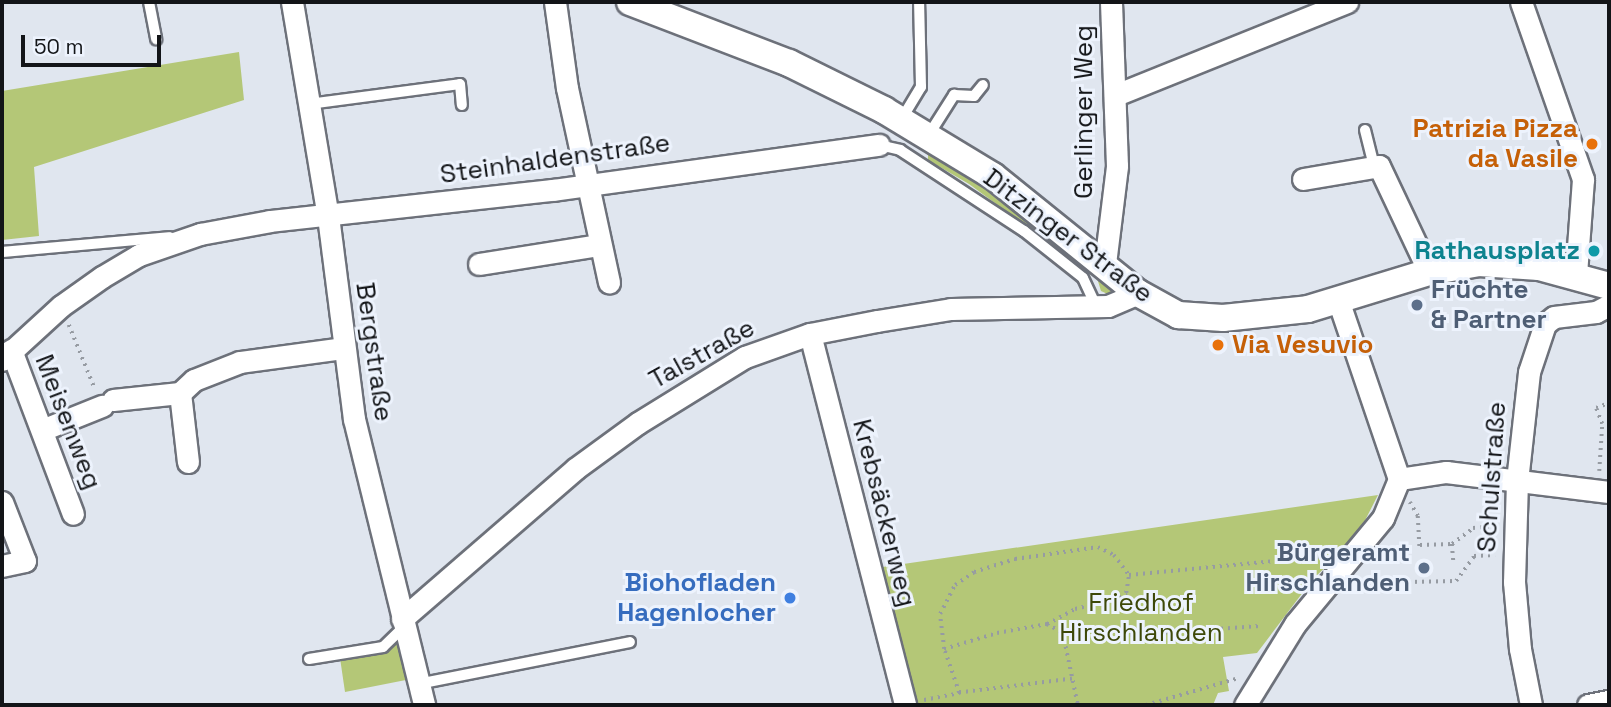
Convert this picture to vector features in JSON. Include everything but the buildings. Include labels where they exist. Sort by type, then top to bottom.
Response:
[{"type":"street","name":"Bergstraße","points":[[292,2],[328,216],[354,419],[421,695]]},
{"type":"street","points":[[555,2],[565,77],[609,283]]},
{"type":"street","name":"Ditzinger Straße","points":[[630,2],[658,6],[789,62],[901,120],[993,176],[1138,293],[1178,315],[1206,319],[1339,303],[1429,272],[1479,263],[1577,274],[1609,286]]},
{"type":"street","name":"Gerlinger Weg","points":[[1105,264],[1116,197],[1118,94],[1111,2]]},
{"type":"street","points":[[1118,94],[1347,2]]},
{"type":"street","points":[[1521,2],[1583,179],[1577,274]]},
{"type":"street","name":"Steinhaldenstraße","points":[[6,355],[61,306],[139,256],[200,234],[879,145]]},
{"type":"street","points":[[1303,179],[1379,166],[1429,272]]},
{"type":"street","points":[[479,264],[600,245]]},
{"type":"street","name":"Talstraße","points":[[403,623],[575,469],[638,423],[745,356],[810,334],[951,309],[1121,304],[1138,293]]},
{"type":"street","points":[[1245,705],[1259,678],[1295,624],[1348,564],[1383,518],[1399,479],[1339,303]]},
{"type":"street","name":"Schulstraße","points":[[1531,705],[1520,649],[1515,554],[1517,481],[1529,372],[1545,324],[1554,317],[1596,312],[1609,305]]},
{"type":"street","name":"Krebsäckerweg","points":[[810,334],[905,705]]},
{"type":"street","points":[[42,430],[108,403],[180,393],[217,368],[343,348]]},
{"type":"street","name":"Meisenweg","points":[[6,355],[42,430],[73,514]]},
{"type":"street","points":[[180,393],[188,462]]},
{"type":"street","points":[[1399,479],[1446,472],[1507,476],[1517,481],[1604,491]]},
{"type":"street","points":[[2,502],[25,561],[2,566]]},
{"type":"street","points":[[1588,705],[1609,701]]},
{"type":"lane","points":[[149,2],[156,39]]},
{"type":"lane","points":[[901,120],[921,87],[919,2]]},
{"type":"lane","points":[[309,104],[460,84],[462,105]]},
{"type":"lane","points":[[928,136],[954,95],[974,96],[983,85]]},
{"type":"lane","points":[[1365,130],[1374,166]]},
{"type":"lane","name":"Steinhaldenstraße","points":[[879,145],[900,150],[1024,232],[1083,278],[1093,291],[1096,306]]},
{"type":"lane","points":[[2,252],[200,234]]},
{"type":"lane","points":[[309,659],[383,647],[403,623]]},
{"type":"lane","points":[[421,695],[630,642]]},
{"type":"path","points":[[61,306],[108,403]]},
{"type":"path","points":[[1604,491],[1602,424],[1596,408],[1609,403]]},
{"type":"path","points":[[1418,516],[1420,548],[1452,544],[1473,528],[1516,524]]},
{"type":"path","points":[[1452,544],[1454,565]]},
{"type":"path","points":[[944,649],[1047,624],[1075,609],[1120,598],[1126,593],[1129,575],[1114,555],[1098,547],[983,568],[962,579],[948,595],[940,614],[944,649],[959,693]]},
{"type":"path","points":[[1408,582],[1456,581],[1474,556],[1515,554]]},
{"type":"path","points":[[1129,575],[1338,556],[1348,564]]},
{"type":"path","points":[[1047,624],[1063,633],[1088,638],[1260,626]]},
{"type":"path","points":[[1063,633],[1078,705]]},
{"type":"path","points":[[1146,705],[1234,680],[1259,678]]},
{"type":"path","points":[[905,705],[959,693],[1072,679]]},
{"type":"green space","points":[[239,52],[244,100],[34,167],[39,236],[2,240],[2,91]]},
{"type":"green space","points":[[890,125],[978,177],[1120,286],[1112,296],[1101,291],[1097,278],[969,184],[928,160],[928,155]]},
{"type":"green space","name":"Friedhof Hirschlanden","points":[[1378,495],[1356,538],[1313,579],[1257,653],[1223,657],[1229,691],[1218,693],[1213,705],[908,705],[869,569]]},
{"type":"green space","points":[[407,641],[416,678],[345,692],[340,658]]},
{"type":"place","name":"Patrizia Pizza da Vasile","points":[[1592,144]]},
{"type":"place","name":"Rathausplatz","points":[[1594,251]]},
{"type":"place","name":"Früchte & Partner","points":[[1417,305]]},
{"type":"place","name":"Via Vesuvio","points":[[1218,345]]},
{"type":"place","name":"Bürgeramt Hirschlanden","points":[[1424,568]]},
{"type":"place","name":"Biohofladen Hagenlocher","points":[[790,598]]}]
